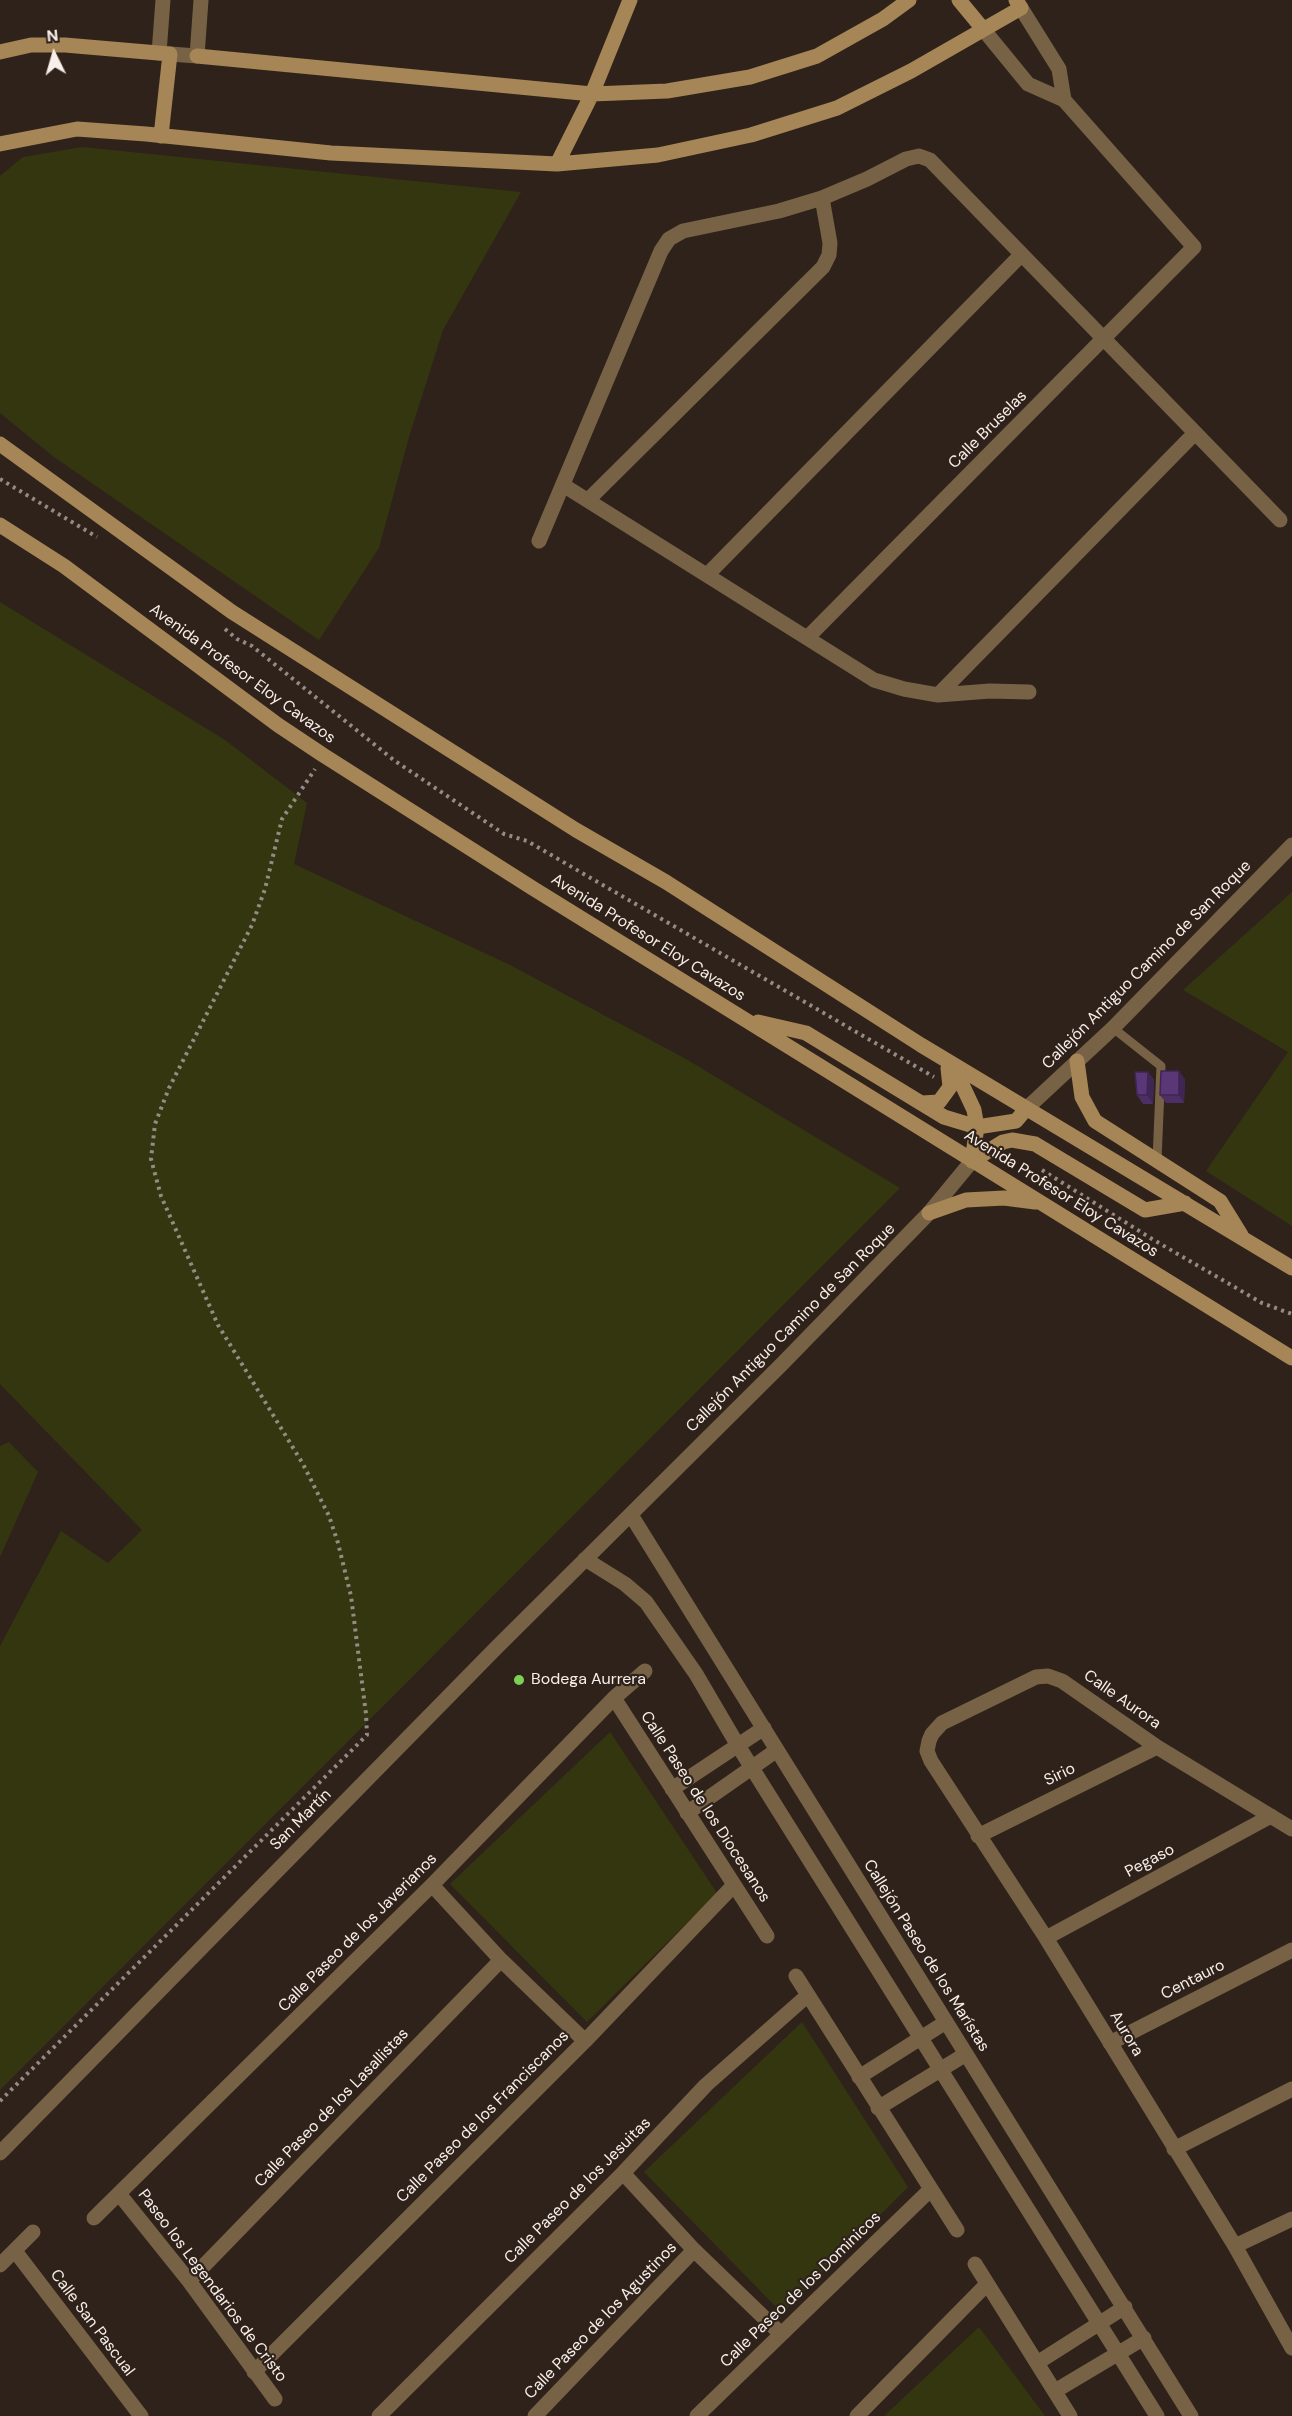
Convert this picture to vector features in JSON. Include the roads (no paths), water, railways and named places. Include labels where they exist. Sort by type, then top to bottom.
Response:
[{"type":"main road","points":[[558,164],[592,94],[630,0]]},
{"type":"main road","points":[[197,56],[592,94],[667,91],[750,77],[817,56],[883,19],[909,0]]},
{"type":"main road","points":[[959,0],[983,29]]},
{"type":"main road","points":[[0,144],[77,129],[331,153],[558,164],[658,154],[751,135],[837,108],[911,71],[983,29],[1018,4]]},
{"type":"main road","points":[[0,52],[31,45],[65,45],[164,54],[161,136]]},
{"type":"main road","points":[[0,444],[265,633],[576,830],[666,882],[932,1052],[1292,1268]]},
{"type":"main road","name":"Avenida Profesor Eloy Cavazos","points":[[0,525],[64,566],[278,725],[323,755],[534,889],[1292,1358]]},
{"type":"main road","points":[[746,1020],[806,1033],[945,1117],[977,1127],[1016,1121],[1026,1109]]},
{"type":"main road","points":[[932,1052],[959,1078],[974,1110],[977,1127],[972,1161]]},
{"type":"main road","points":[[1077,1061],[1082,1097],[1095,1121],[1220,1201],[1243,1238]]},
{"type":"main road","points":[[922,1103],[939,1102],[950,1087],[948,1068]]},
{"type":"main road","points":[[972,1161],[1003,1142],[1012,1140],[1035,1144],[1145,1210],[1185,1203]]},
{"type":"main road","points":[[929,1213],[966,1200],[1004,1198],[1042,1203]]},
{"type":"street","points":[[163,0],[164,54],[197,56],[201,0]]},
{"type":"street","points":[[1018,4],[1059,69],[1064,100]]},
{"type":"street","points":[[983,29],[1028,84],[1064,100]]},
{"type":"street","name":"Calle Bruselas","points":[[807,638],[1194,247],[1064,100]]},
{"type":"street","points":[[539,541],[661,251],[669,239],[682,231],[768,214],[822,198],[906,159],[919,156],[930,160],[1280,520]]},
{"type":"street","points":[[588,500],[823,267],[829,255],[830,243],[822,198]]},
{"type":"street","points":[[707,575],[1022,255]]},
{"type":"street","points":[[938,695],[1195,433]]},
{"type":"street","points":[[563,485],[874,680],[904,689],[938,695],[990,691],[1029,692]]},
{"type":"street","name":"Callejón Antiguo Camino de San Roque","points":[[1026,1109],[1113,1029],[1292,845]]},
{"type":"street","name":"Callejón Antiguo Camino de San Roque","points":[[631,1515],[929,1213],[972,1161]]},
{"type":"street","name":"San Martín","points":[[0,2153],[631,1515]]},
{"type":"street","name":"Callejón Paseo de los Marístas","points":[[631,1515],[1191,2416]]},
{"type":"street","points":[[585,1559],[625,1584],[646,1602],[696,1674],[751,1767],[1157,2416]]},
{"type":"street","name":"Calle Paseo de los Javerianos","points":[[94,2218],[120,2195],[432,1886],[614,1698],[645,1671]]},
{"type":"street","name":"Calle Aurora","points":[[929,1741],[942,1723],[1036,1677],[1048,1676],[1062,1681],[1157,1748],[1292,1829]]},
{"type":"street","name":"Calle Paseo de los Diocesanos","points":[[614,1698],[767,1936]]},
{"type":"street","points":[[672,1789],[764,1728]]},
{"type":"street","name":"Aurora","points":[[929,1741],[927,1751],[931,1761],[1046,1938],[1235,2247],[1292,2348]]},
{"type":"street","name":"Sirio","points":[[978,1836],[1157,1748]]},
{"type":"street","points":[[687,1813],[777,1750]]},
{"type":"street","name":"Pegaso","points":[[1046,1938],[1271,1816]]},
{"type":"street","name":"Calle Paseo de los Franciscanos","points":[[254,2372],[585,2040],[734,1885]]},
{"type":"street","points":[[432,1886],[501,1960],[585,2040]]},
{"type":"street","name":"Centauro","points":[[1110,2043],[1292,1950]]},
{"type":"street","name":"Calle Paseo de los Lasallistas","points":[[189,2282],[501,1960]]},
{"type":"street","points":[[796,1976],[957,2230]]},
{"type":"street","name":"Calle Paseo de los Jesuitas","points":[[379,2416],[623,2173],[706,2085],[808,1995]]},
{"type":"street","points":[[859,2077],[946,2022]]},
{"type":"street","points":[[878,2108],[939,2068],[966,2054]]},
{"type":"street","points":[[1174,2149],[1292,2089]]},
{"type":"street","points":[[623,2173],[694,2250],[781,2334]]},
{"type":"street","name":"Calle Paseo de los Dominicos","points":[[697,2416],[930,2190]]},
{"type":"street","name":"Paseo los Legendarios de Cristo","points":[[120,2195],[189,2282],[275,2399]]},
{"type":"street","points":[[1235,2247],[1292,2219]]},
{"type":"street","points":[[0,2265],[33,2232]]},
{"type":"street","name":"Calle Paseo de los Agustinos","points":[[535,2416],[694,2250]]},
{"type":"street","name":"Calle San Pascual","points":[[15,2251],[141,2416]]},
{"type":"street","points":[[975,2264],[1070,2416]]},
{"type":"street","points":[[857,2416],[987,2284]]},
{"type":"street","points":[[1037,2363],[1125,2307]]},
{"type":"street","points":[[1055,2391],[1143,2338]]},
{"type":"lane","points":[[1113,1029],[1161,1066],[1157,1160]]},
{"type":"place","name":"Bodega Aurrera","points":[[519,1680]]}]
